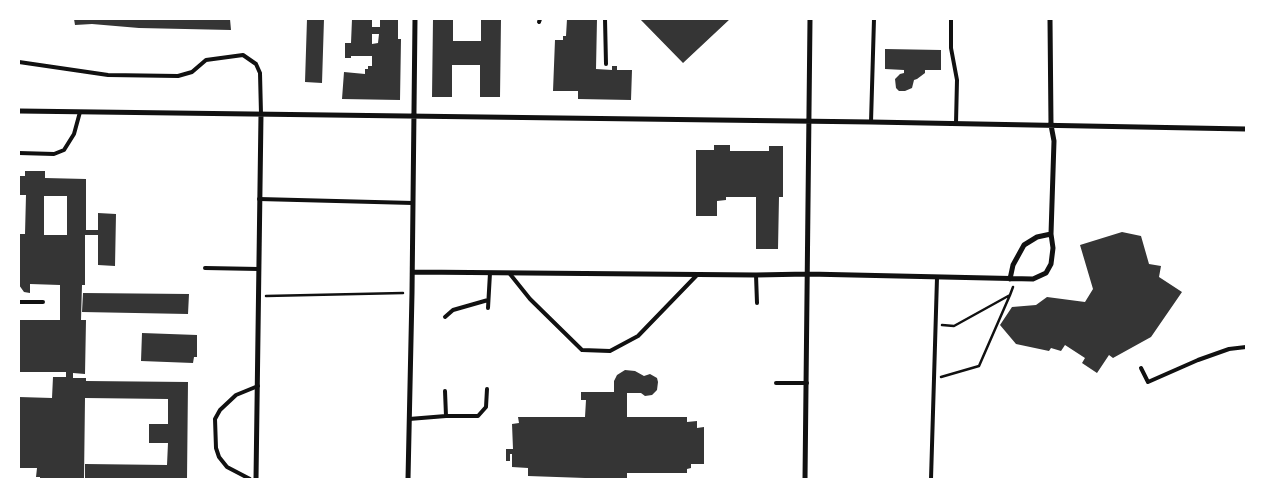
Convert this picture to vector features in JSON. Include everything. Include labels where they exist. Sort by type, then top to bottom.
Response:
[{"type":"street","points":[[408,479],[413,272],[415,19]]},
{"type":"street","points":[[805,479],[810,19]]},
{"type":"street","points":[[413,272],[510,274],[808,274],[1033,279],[1046,273],[1051,264],[1053,248],[1051,234],[1054,141],[1051,125],[1050,19]]},
{"type":"street","points":[[19,111],[956,123],[1246,130]]},
{"type":"street","points":[[256,479],[261,114]]},
{"type":"street","points":[[1013,280],[1013,265],[1024,246],[1037,237],[1051,234]]},
{"type":"lane","points":[[605,19],[606,64]]},
{"type":"lane","points":[[871,122],[874,19]]},
{"type":"lane","points":[[952,19],[951,48],[957,80],[956,123]]},
{"type":"lane","points":[[19,62],[108,75],[178,76],[192,72],[206,60],[243,55],[256,64],[260,74],[261,114]]},
{"type":"lane","points":[[19,153],[54,154],[64,150],[74,134],[80,112]]},
{"type":"lane","points":[[259,199],[413,203]]},
{"type":"lane","points":[[205,268],[259,269]]},
{"type":"lane","points":[[488,308],[490,273]]},
{"type":"lane","points":[[510,274],[530,299],[582,350],[610,351],[638,336],[698,274]]},
{"type":"lane","points":[[756,275],[757,303]]},
{"type":"lane","points":[[931,479],[937,278]]},
{"type":"lane","points":[[445,316],[453,310],[488,300]]},
{"type":"lane","points":[[19,302],[43,302]]},
{"type":"lane","points":[[1140,368],[1148,382],[1198,360],[1229,349],[1246,348]]},
{"type":"lane","points":[[776,384],[807,383]]},
{"type":"lane","points":[[250,479],[227,467],[219,456],[216,448],[215,419],[220,410],[236,395],[258,386]]},
{"type":"lane","points":[[409,418],[478,416],[486,406],[487,389]]},
{"type":"lane","points":[[446,391],[446,416]]},
{"type":"path","points":[[933,380],[979,366],[1010,295],[1013,280]]},
{"type":"path","points":[[259,296],[412,293]]},
{"type":"path","points":[[935,325],[954,326],[1010,295]]},
{"type":"building","points":[[74,19],[230,19],[231,30],[139,28],[92,24],[75,25]]},
{"type":"building","points":[[307,19],[324,19],[322,83],[305,82]]},
{"type":"building","points":[[352,19],[372,19],[372,27],[380,27],[380,19],[398,19],[398,39],[401,39],[400,100],[342,99],[344,72],[365,74],[365,69],[368,69],[368,66],[372,66],[372,56],[351,56],[351,58],[345,58],[345,43],[351,43]],"holes":[[[372,34],[379,34],[378,43],[372,44]]]},
{"type":"building","points":[[433,19],[453,19],[453,41],[481,41],[481,19],[501,19],[500,97],[480,97],[480,65],[452,65],[452,97],[432,97]]},
{"type":"building","points":[[567,19],[597,19],[596,69],[612,70],[612,66],[617,66],[617,70],[632,70],[631,100],[578,99],[578,91],[553,91],[555,40],[563,40],[563,36],[566,36]]},
{"type":"building","points":[[640,19],[730,19],[683,63]]},
{"type":"building","points":[[885,49],[941,50],[941,70],[925,70],[925,73],[914,80],[912,88],[899,91],[896,88],[895,79],[904,73],[904,70],[885,69]]},
{"type":"building","points":[[714,145],[730,145],[730,151],[769,151],[769,146],[783,146],[783,197],[779,197],[778,249],[756,249],[756,197],[726,197],[726,200],[717,201],[717,216],[696,216],[696,150],[714,150]]},
{"type":"building","points":[[25,171],[45,171],[45,178],[86,179],[86,230],[98,230],[98,213],[116,214],[115,266],[98,265],[98,235],[85,235],[85,285],[82,285],[81,320],[86,320],[85,374],[73,373],[73,378],[86,378],[86,381],[188,382],[187,479],[85,479],[85,464],[167,465],[168,443],[149,443],[149,424],[168,424],[168,399],[85,398],[84,479],[40,479],[40,477],[36,477],[37,468],[19,468],[19,397],[52,398],[53,377],[66,377],[66,372],[19,372],[19,320],[60,320],[60,285],[30,284],[30,293],[24,292],[19,285],[19,234],[25,234],[26,195],[19,195],[19,176],[25,176]],"holes":[[[44,196],[67,196],[67,235],[44,235]]]},
{"type":"building","points":[[1122,232],[1141,236],[1149,264],[1161,266],[1159,277],[1182,292],[1151,337],[1113,358],[1109,355],[1097,373],[1082,363],[1085,358],[1065,345],[1061,351],[1051,348],[1049,351],[1016,344],[1000,325],[1012,307],[1036,305],[1047,297],[1085,302],[1093,289],[1080,245]]},
{"type":"building","points":[[83,293],[189,294],[188,314],[82,312]]},
{"type":"building","points":[[142,333],[197,335],[197,357],[194,357],[193,363],[141,361]]},
{"type":"building","points":[[625,370],[635,371],[644,376],[650,374],[657,378],[658,382],[657,390],[652,395],[645,396],[641,393],[627,393],[627,417],[687,417],[687,422],[697,421],[697,428],[704,427],[704,464],[691,464],[691,468],[687,469],[687,473],[627,473],[627,479],[585,479],[528,476],[528,468],[512,467],[512,454],[510,454],[510,461],[506,461],[506,449],[513,449],[512,424],[519,423],[518,417],[585,417],[586,400],[581,400],[581,392],[614,392],[614,381],[617,375]]}]
